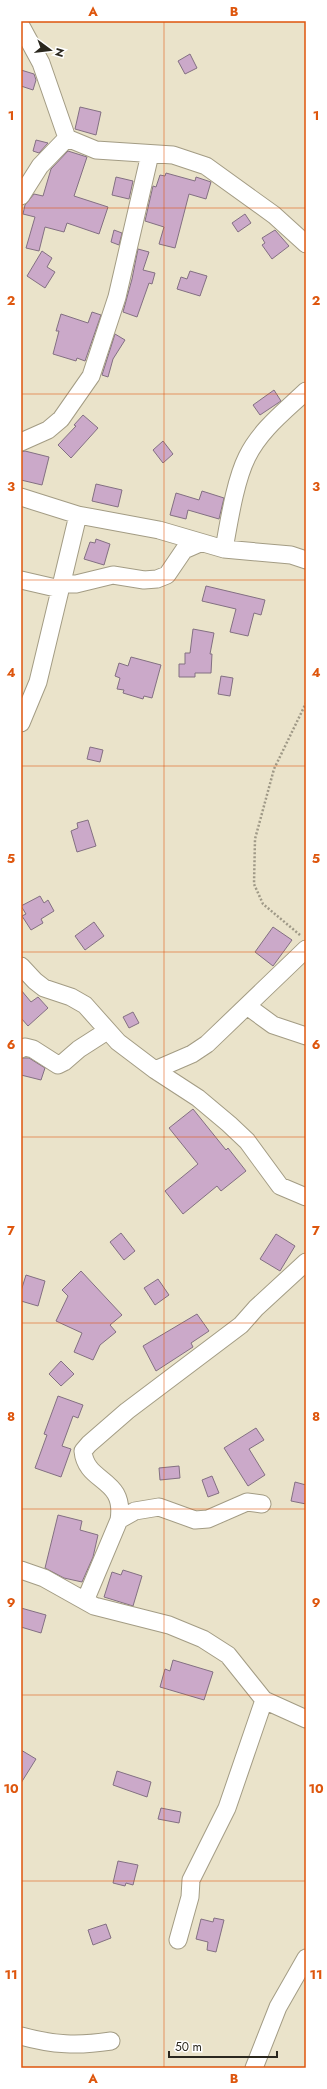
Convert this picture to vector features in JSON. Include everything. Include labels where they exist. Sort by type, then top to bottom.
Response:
[{"type":"street","points":[[21,26],[41,63],[67,138],[96,150],[179,157],[206,166],[274,215],[306,244]]},
{"type":"street","points":[[21,196],[40,166],[67,138]]},
{"type":"street","points":[[21,442],[48,430],[60,419],[91,376],[117,297],[150,154]]},
{"type":"street","points":[[224,549],[235,496],[246,457],[265,430],[306,391]]},
{"type":"street","points":[[21,497],[78,515],[159,530],[200,544],[224,549],[291,555],[306,560]]},
{"type":"street","points":[[21,723],[38,682],[78,515]]},
{"type":"street","points":[[21,580],[61,586],[113,575],[144,580],[157,579],[166,575],[184,550],[200,544]]},
{"type":"street","points":[[155,1070],[192,1054],[207,1044],[247,1006],[303,942]]},
{"type":"street","points":[[21,966],[44,988],[71,997],[85,1005],[107,1031],[155,1070],[198,1098],[229,1124],[247,1142],[280,1186],[306,1197]]},
{"type":"street","points":[[247,1006],[273,1025],[306,1036]]},
{"type":"street","points":[[21,1049],[25,1047],[33,1050],[58,1065],[107,1031]]},
{"type":"street","points":[[85,1601],[119,1520],[121,1507],[116,1493],[89,1467],[84,1459],[83,1451],[127,1411],[241,1325],[256,1308],[306,1262]]},
{"type":"street","points":[[119,1520],[135,1512],[159,1507],[195,1520],[208,1519],[247,1502],[262,1504]]},
{"type":"street","points":[[21,1570],[44,1578],[94,1606],[169,1625],[203,1639],[228,1655],[264,1700],[306,1719]]},
{"type":"street","points":[[178,1940],[190,1897],[191,1880],[227,1808],[264,1700]]},
{"type":"street","points":[[254,2068],[278,2007],[306,1958]]},
{"type":"street","points":[[21,2036],[47,2043],[84,2045],[111,2041]]},
{"type":"path","points":[[303,942],[263,904],[254,884],[255,839],[274,769],[306,703]]},
{"type":"building","points":[[190,54],[197,68],[185,74],[178,61]]},
{"type":"building","points":[[21,70],[34,74],[36,80],[33,90],[21,86]]},
{"type":"building","points":[[80,107],[101,112],[96,135],[75,129]]},
{"type":"building","points":[[36,140],[48,143],[39,153],[33,151]]},
{"type":"building","points":[[68,151],[87,157],[74,196],[108,207],[99,234],[67,223],[64,232],[45,227],[39,251],[26,248],[35,217],[23,214],[25,205],[34,194],[43,196],[51,169]]},
{"type":"building","points":[[166,173],[195,181],[196,177],[211,182],[206,199],[189,194],[175,248],[159,244],[164,227],[145,221],[153,186],[156,187],[160,175],[165,176]]},
{"type":"building","points":[[116,177],[133,181],[129,199],[112,195]]},
{"type":"building","points":[[245,214],[251,223],[238,232],[232,223]]},
{"type":"building","points":[[114,230],[122,233],[119,245],[111,242]]},
{"type":"building","points":[[275,230],[289,246],[272,259],[262,245],[265,243],[262,238]]},
{"type":"building","points":[[138,249],[149,252],[143,270],[155,273],[152,284],[149,283],[137,317],[123,312]]},
{"type":"building","points":[[42,251],[52,258],[47,267],[55,272],[45,288],[27,276]]},
{"type":"building","points":[[190,271],[207,276],[200,296],[177,289],[181,277],[187,279]]},
{"type":"building","points":[[92,312],[101,315],[85,361],[77,358],[76,361],[53,354],[59,331],[56,331],[61,314],[88,323]]},
{"type":"building","points":[[115,334],[125,340],[113,359],[108,377],[102,375]]},
{"type":"building","points":[[274,390],[281,401],[260,415],[253,405]]},
{"type":"building","points":[[83,415],[98,428],[71,458],[58,445],[76,426],[74,425]]},
{"type":"building","points":[[163,441],[173,454],[163,463],[153,450]]},
{"type":"building","points":[[25,451],[49,457],[42,485],[21,480],[21,452]]},
{"type":"building","points":[[96,484],[122,490],[118,507],[92,501]]},
{"type":"building","points":[[202,491],[224,498],[219,519],[188,510],[186,519],[170,515],[176,493],[199,500]]},
{"type":"building","points":[[96,539],[110,544],[104,565],[84,559],[90,542],[95,543]]},
{"type":"building","points":[[206,586],[265,600],[261,615],[254,613],[248,636],[230,632],[236,609],[202,601]]},
{"type":"building","points":[[193,629],[214,633],[210,654],[212,654],[211,673],[195,673],[195,677],[179,677],[179,664],[185,664],[185,653],[190,653]]},
{"type":"building","points":[[131,657],[161,665],[152,698],[144,696],[143,699],[123,693],[124,690],[117,689],[120,678],[115,676],[119,663],[128,666]]},
{"type":"building","points":[[221,676],[233,678],[230,696],[218,694]]},
{"type":"building","points":[[90,747],[103,750],[100,762],[87,759]]},
{"type":"building","points":[[88,820],[96,846],[77,852],[71,831],[78,828],[77,823]]},
{"type":"building","points":[[40,896],[44,903],[48,900],[54,911],[41,919],[43,923],[31,930],[22,916],[26,914],[21,906]]},
{"type":"building","points":[[94,922],[104,936],[85,950],[75,936]]},
{"type":"building","points":[[273,927],[292,940],[273,966],[255,952]]},
{"type":"building","points":[[21,990],[31,1002],[38,997],[48,1008],[28,1026],[21,1018]]},
{"type":"building","points":[[133,1012],[139,1023],[129,1028],[123,1017]]},
{"type":"building","points":[[29,1058],[45,1068],[41,1080],[21,1075],[21,1059]]},
{"type":"building","points":[[193,1109],[226,1150],[228,1148],[246,1171],[221,1191],[217,1186],[183,1214],[165,1191],[198,1164],[169,1128]]},
{"type":"building","points":[[121,1233],[135,1251],[124,1260],[110,1242]]},
{"type":"building","points":[[276,1234],[295,1246],[280,1271],[260,1259]]},
{"type":"building","points":[[81,1271],[122,1315],[110,1325],[116,1332],[100,1345],[93,1360],[74,1352],[82,1333],[56,1321],[68,1296],[62,1290]]},
{"type":"building","points":[[26,1275],[45,1281],[38,1306],[21,1301],[21,1291]]},
{"type":"building","points":[[158,1279],[169,1295],[155,1305],[144,1288]]},
{"type":"building","points":[[197,1314],[209,1331],[191,1343],[193,1347],[156,1371],[143,1346]]},
{"type":"building","points":[[61,1361],[74,1374],[61,1386],[49,1374]]},
{"type":"building","points":[[58,1396],[83,1405],[78,1418],[73,1416],[62,1446],[71,1449],[61,1477],[35,1468],[47,1435],[44,1434]]},
{"type":"building","points":[[256,1428],[264,1440],[249,1449],[265,1475],[248,1486],[224,1448]]},
{"type":"building","points":[[179,1466],[180,1478],[160,1480],[159,1468]]},
{"type":"building","points":[[212,1476],[219,1493],[208,1497],[202,1480]]},
{"type":"building","points":[[295,1482],[306,1485],[306,1504],[291,1501]]},
{"type":"building","points":[[58,1515],[82,1521],[80,1530],[98,1535],[93,1557],[82,1582],[64,1578],[45,1568]]},
{"type":"building","points":[[123,1570],[142,1576],[133,1606],[104,1597],[112,1572],[121,1575]]},
{"type":"building","points":[[21,1608],[46,1615],[41,1633],[21,1627]]},
{"type":"building","points":[[173,1660],[213,1672],[204,1700],[160,1687],[165,1669],[170,1671]]},
{"type":"building","points":[[21,1750],[36,1759],[21,1783]]},
{"type":"building","points":[[117,1771],[151,1782],[147,1797],[113,1785]]},
{"type":"building","points":[[161,1808],[181,1812],[179,1823],[158,1819]]},
{"type":"building","points":[[118,1861],[138,1865],[133,1885],[126,1883],[125,1886],[113,1883]]},
{"type":"building","points":[[214,1918],[224,1920],[216,1952],[207,1950],[208,1942],[196,1939],[201,1919],[213,1922]]},
{"type":"building","points":[[106,1924],[111,1938],[93,1945],[88,1930]]}]
